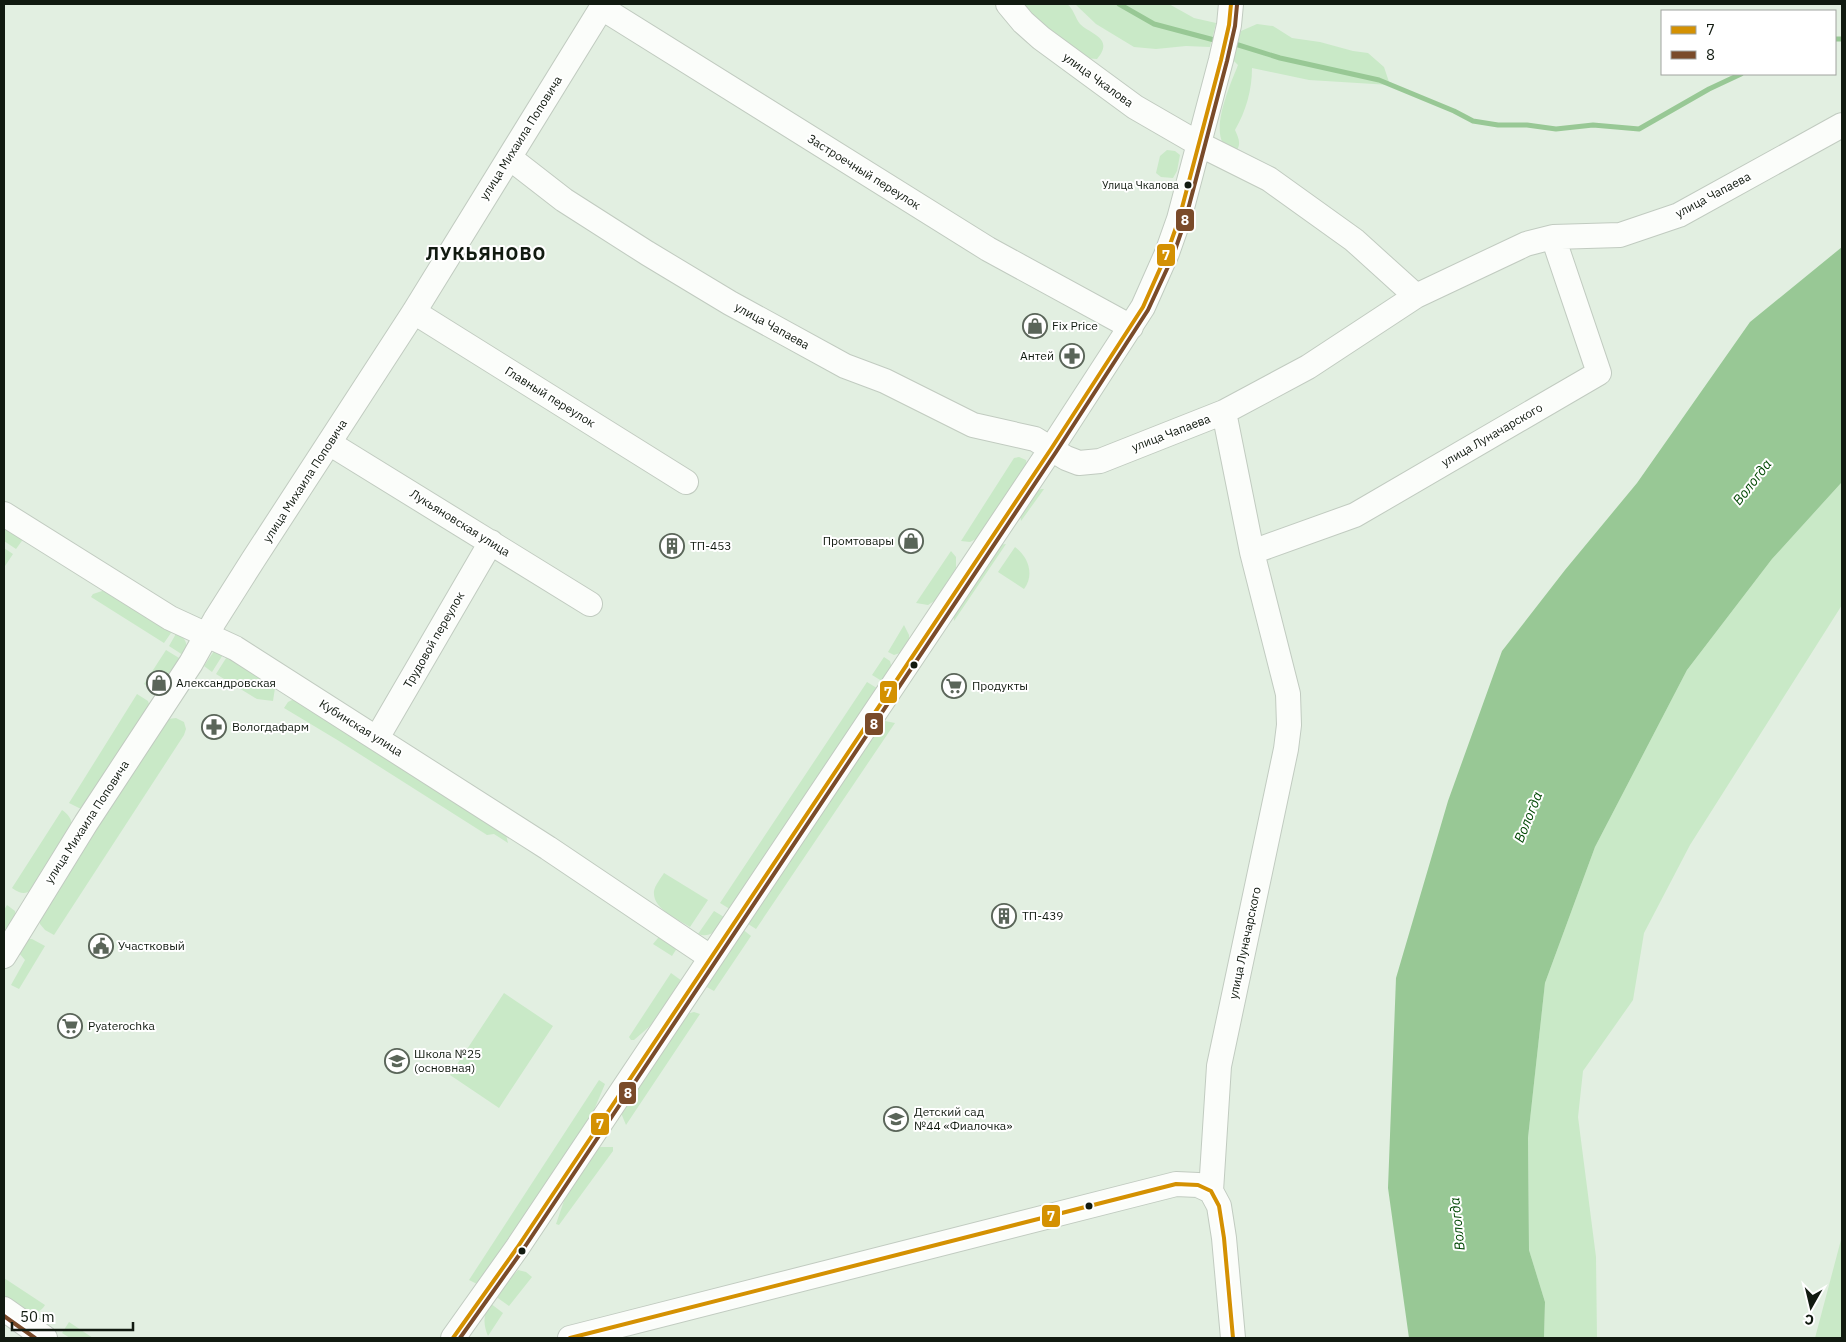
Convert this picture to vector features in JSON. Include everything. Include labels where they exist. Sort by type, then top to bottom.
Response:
[{"type":"street","name":"улица Чкалова","points":[[1008,4],[1042,38],[1127,102],[1198,144],[1269,179],[1354,240],[1416,296]]},
{"type":"street","name":"улица Михаила Поповича","points":[[4,956],[86,822],[191,663],[234,590],[414,312],[603,6]]},
{"type":"street","name":"Застроечный переулок","points":[[603,6],[988,249],[1131,327]]},
{"type":"street","points":[[454,1338],[511,1256],[1131,327],[1153,287],[1167,254],[1185,196],[1221,60],[1230,15]]},
{"type":"street","name":"улица Чапаева","points":[[510,158],[564,200],[647,253],[845,366],[885,381],[973,425],[1035,439],[1050,449],[1079,463],[1100,461],[1224,412],[1308,367],[1416,296],[1526,244],[1553,236],[1620,235],[1679,215],[1842,125]]},
{"type":"street","name":"улица Луначарского","points":[[1252,552],[1355,515],[1599,373],[1553,236]]},
{"type":"street","name":"Главный переулок","points":[[414,312],[686,482]]},
{"type":"street","name":"улица Луначарского","points":[[1224,412],[1252,552],[1288,694],[1289,725],[1282,768],[1219,1066],[1211,1191],[1219,1206],[1224,1238],[1233,1338]]},
{"type":"street","name":"Лукьяновская улица","points":[[329,443],[590,604]]},
{"type":"street","name":"Кубинская улица","points":[[4,514],[170,618],[235,648],[548,848],[710,957]]},
{"type":"street","name":"Трудовой переулок","points":[[377,738],[491,542]]},
{"type":"street","points":[[570,1338],[1176,1184],[1198,1185],[1211,1191]]},
{"type":"street","points":[[4,1309],[45,1338]]},
{"type":"shaded area","points":[[1017,4],[1067,4],[1080,24],[1102,41],[1102,52],[1097,59],[1083,58]]},
{"type":"shaded area","points":[[1075,4],[1169,4],[1194,18],[1216,23],[1210,47],[1186,46],[1156,49],[1134,47],[1096,24]]},
{"type":"shaded area","points":[[1257,24],[1273,26],[1292,38],[1368,53],[1384,67],[1390,85],[1309,80],[1252,68],[1248,100],[1235,130],[1239,146],[1236,151],[1229,149],[1221,140],[1220,119],[1238,65],[1233,60],[1241,31]]},
{"type":"shaded area","points":[[1167,150],[1175,151],[1180,155],[1177,171],[1173,178],[1161,177],[1156,173],[1160,156]]},
{"type":"shaded area","points":[[1019,457],[1026,460],[1027,465],[978,538],[970,542],[961,541],[1014,458]]},
{"type":"shaded area","points":[[1842,482],[1842,605],[1690,845],[1644,933],[1633,1000],[1583,1071],[1578,1117],[1596,1257],[1597,1338],[1544,1338],[1545,1302],[1529,1250],[1528,1138],[1545,983],[1595,847],[1687,670],[1772,559]]},
{"type":"shaded area","points":[[1044,489],[1021,521],[1020,513],[1030,495]]},
{"type":"shaded area","points":[[4,526],[24,538],[16,549],[4,541]]},
{"type":"shaded area","points":[[1006,544],[954,621],[953,614],[998,545]]},
{"type":"shaded area","points":[[1015,547],[1023,555],[1028,566],[1029,578],[1024,589],[998,572]]},
{"type":"shaded area","points":[[4,548],[13,554],[5,566],[4,565]]},
{"type":"shaded area","points":[[951,551],[956,557],[956,568],[936,600],[928,605],[916,603]]},
{"type":"shaded area","points":[[107,591],[173,630],[164,643],[91,597],[93,594]]},
{"type":"shaded area","points":[[904,625],[909,635],[909,643],[903,652],[894,655],[888,652]]},
{"type":"shaded area","points":[[177,632],[186,643],[186,657],[169,646]]},
{"type":"shaded area","points":[[166,650],[184,661],[170,684],[158,676],[150,688],[144,684]]},
{"type":"shaded area","points":[[214,651],[224,653],[212,672],[204,666]]},
{"type":"shaded area","points":[[228,655],[273,683],[275,688],[273,701],[257,699],[216,674]]},
{"type":"shaded area","points":[[884,657],[890,661],[892,669],[885,683],[872,675]]},
{"type":"shaded area","points":[[867,682],[880,690],[733,911],[720,903]]},
{"type":"shaded area","points":[[137,694],[148,701],[150,707],[85,809],[69,803]]},
{"type":"shaded area","points":[[292,700],[297,701],[506,835],[508,843],[494,834],[487,835],[284,708]]},
{"type":"shaded area","points":[[176,718],[184,722],[186,729],[184,735],[54,935],[45,930],[40,924],[40,913],[168,719]]},
{"type":"shaded area","points":[[885,721],[895,723],[756,929],[745,922],[879,724]]},
{"type":"shaded area","points":[[62,810],[69,817],[72,826],[33,889],[20,893],[12,888]]},
{"type":"shaded area","points":[[664,873],[708,900],[690,927],[661,908],[654,897],[654,891]]},
{"type":"shaded area","points":[[7,905],[15,911],[16,918],[4,942],[4,910]]},
{"type":"shaded area","points":[[714,911],[724,917],[717,929],[711,934],[698,934]]},
{"type":"shaded area","points":[[741,928],[751,936],[714,991],[703,985]]},
{"type":"shaded area","points":[[663,936],[679,945],[672,956],[653,944],[658,938]]},
{"type":"shaded area","points":[[26,939],[32,939],[45,946],[19,989],[11,985],[25,960],[19,953]]},
{"type":"shaded area","points":[[671,973],[682,981],[650,1026],[634,1040],[631,1040],[629,1037]]},
{"type":"shaded area","points":[[504,993],[553,1026],[499,1108],[450,1075]]},
{"type":"shaded area","points":[[694,1012],[700,1014],[626,1125],[621,1113],[686,1014]]},
{"type":"shaded area","points":[[599,1080],[605,1084],[591,1117],[479,1285],[469,1280]]},
{"type":"shaded area","points":[[595,1147],[613,1147],[613,1151],[559,1225],[556,1224],[566,1195]]},
{"type":"shaded area","points":[[1842,1236],[1842,1338],[1815,1338]]},
{"type":"shaded area","points":[[518,1270],[526,1272],[532,1277],[509,1306],[495,1296]]},
{"type":"shaded area","points":[[4,1278],[45,1305],[36,1312],[30,1312],[19,1307],[4,1296]]},
{"type":"shaded area","points":[[490,1303],[503,1313],[488,1336],[484,1319]]},
{"type":"shaded area","points":[[69,1322],[93,1338],[70,1338],[62,1333]]},
{"type":"water","name":"Вологда","points":[[1842,247],[1842,482],[1772,559],[1687,670],[1595,847],[1545,983],[1528,1138],[1529,1250],[1545,1302],[1544,1338],[1409,1338],[1388,1188],[1396,978],[1448,801],[1502,651],[1565,570],[1637,483],[1750,322]]},
{"type":"waterway","points":[[1119,4],[1154,24],[1218,41]]},
{"type":"waterway","points":[[1836,39],[1842,39]]},
{"type":"waterway","points":[[1232,43],[1280,58],[1379,80],[1454,111],[1473,121],[1498,125],[1527,125],[1556,129],[1593,125],[1639,129],[1709,89],[1739,75]]},
{"type":"transit line","name":"7","points":[[453,1338],[517,1248],[1051,449],[1143,307],[1167,253],[1179,219],[1221,60],[1229,25],[1231,4]]},
{"type":"transit line","name":"8","points":[[460,1338],[522,1251],[1056,452],[1148,310],[1173,256],[1185,221],[1227,61],[1235,26],[1237,5]]},
{"type":"transit line","name":"7","points":[[570,1338],[1176,1184],[1198,1185],[1211,1191]]},
{"type":"transit line","name":"7","points":[[1211,1191],[1219,1206],[1224,1238],[1233,1338]]},
{"type":"transit line","name":"8","points":[[4,1316],[35,1338]]},
{"type":"place","name":"Улица Чкалова","points":[[1188,185]]},
{"type":"place","name":"Fix Price","points":[[1035,326]]},
{"type":"place","name":"Антей","points":[[1072,356]]},
{"type":"place","name":"Промтовары","points":[[911,541]]},
{"type":"place","name":"ТП-453","points":[[672,546]]},
{"type":"place","name":"Александровская","points":[[159,683]]},
{"type":"place","name":"Продукты","points":[[954,686]]},
{"type":"place","name":"Вологдафарм","points":[[214,727]]},
{"type":"place","name":"ТП-439","points":[[1004,916]]},
{"type":"place","name":"Участковый","points":[[101,946]]},
{"type":"place","name":"Pyaterochka","points":[[70,1026]]},
{"type":"place","name":"Школа №25 (основная)","points":[[397,1061]]},
{"type":"place","name":"Детский сад №44 «Фиалочка»","points":[[896,1119]]},
{"type":"district","name":"ЛУКЬЯНОВО","points":[[486,254]]}]
